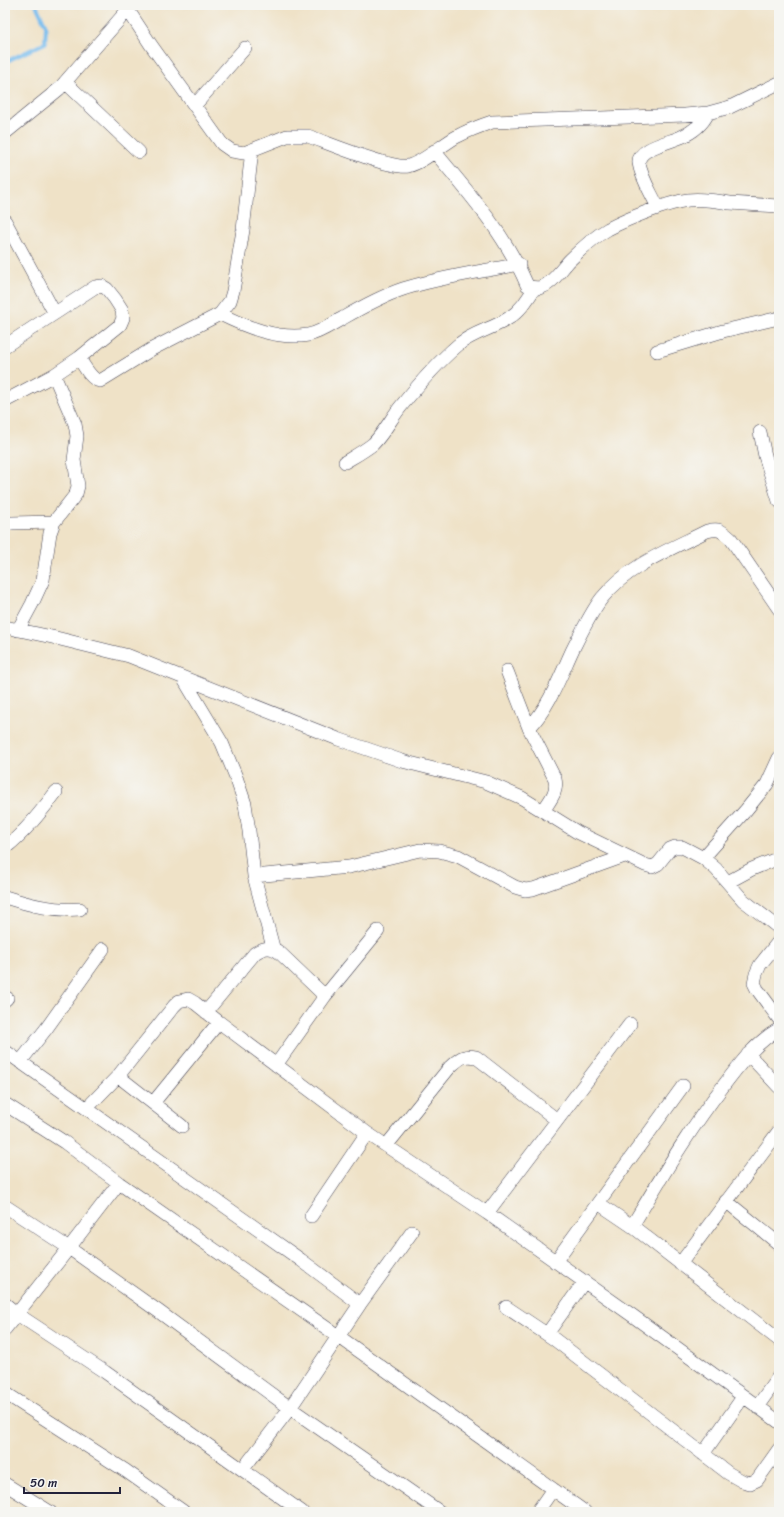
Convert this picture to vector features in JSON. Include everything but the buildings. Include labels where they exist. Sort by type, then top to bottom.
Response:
[{"type":"street","points":[[5,133],[39,107],[65,82],[130,7],[151,45],[222,144],[232,151],[244,153],[287,136],[299,135],[308,136],[391,165],[407,166],[420,160],[458,136],[492,122],[708,113],[730,107],[779,83]]},
{"type":"street","points":[[195,105],[245,48]]},
{"type":"street","points":[[65,82],[139,152]]},
{"type":"street","points":[[658,208],[641,171],[638,161],[641,154],[648,149],[682,137],[703,123],[708,113]]},
{"type":"street","points":[[79,358],[91,376],[96,381],[100,382],[152,349],[220,314],[230,301],[233,291],[244,230],[252,150]]},
{"type":"street","points":[[434,151],[499,233],[519,264],[527,285],[534,289],[543,287],[594,239],[608,229],[658,208],[688,200],[779,206]]},
{"type":"street","points":[[5,221],[54,312]]},
{"type":"street","points":[[220,314],[238,323],[263,332],[292,336],[308,335],[325,328],[365,305],[401,289],[428,282],[519,264]]},
{"type":"street","points":[[5,346],[54,312],[95,287],[102,286],[108,289],[122,310],[123,318],[120,324],[79,358],[54,375],[5,401]]},
{"type":"street","points":[[345,462],[362,453],[374,443],[401,406],[437,364],[459,344],[472,335],[508,319],[526,303],[534,289]]},
{"type":"street","points":[[657,351],[779,318]]},
{"type":"street","points":[[18,630],[43,580],[50,534],[54,522],[76,494],[78,486],[74,460],[77,436],[75,424],[54,375]]},
{"type":"street","points":[[760,432],[765,456],[779,501]]},
{"type":"street","points":[[5,524],[54,522]]},
{"type":"street","points":[[529,728],[543,711],[581,634],[601,599],[619,580],[637,567],[707,531],[716,529],[722,531],[730,539],[779,609]]},
{"type":"street","points":[[5,627],[129,656],[338,739],[402,761],[486,782],[522,798],[578,832],[645,866],[652,867],[658,864],[670,849],[682,847],[703,858],[716,869],[744,900],[779,928]]},
{"type":"street","points":[[507,671],[529,728],[555,779],[555,792],[543,811]]},
{"type":"street","points":[[183,678],[222,743],[236,777],[245,804],[254,876],[273,947],[325,996]]},
{"type":"street","points":[[703,858],[767,784],[779,758]]},
{"type":"street","points":[[5,848],[20,836],[39,816],[56,792]]},
{"type":"street","points":[[254,876],[349,867],[420,850],[439,851],[458,856],[515,887],[525,890],[533,889],[625,856]]},
{"type":"street","points":[[728,882],[752,869],[779,858]]},
{"type":"street","points":[[5,896],[26,904],[45,908],[80,910]]},
{"type":"street","points":[[276,1065],[325,996],[378,931]]},
{"type":"street","points":[[779,941],[760,965],[754,983],[779,1019]]},
{"type":"street","points":[[206,1012],[255,953],[263,948],[273,947]]},
{"type":"street","points":[[20,1062],[46,1029],[103,949]]},
{"type":"street","points":[[87,1108],[118,1076],[179,1001],[188,999],[367,1133],[487,1213],[554,1262],[633,1316],[779,1422]]},
{"type":"street","points":[[153,1103],[219,1022]]},
{"type":"street","points":[[487,1213],[630,1024]]},
{"type":"street","points":[[632,1226],[702,1113],[759,1042],[779,1029]]},
{"type":"street","points":[[5,1052],[302,1260],[360,1304]]},
{"type":"street","points":[[748,1054],[779,1087]]},
{"type":"street","points":[[386,1146],[450,1067],[460,1057],[468,1055],[476,1057],[557,1120]]},
{"type":"street","points":[[118,1076],[182,1126]]},
{"type":"street","points":[[554,1262],[683,1086]]},
{"type":"street","points":[[5,1104],[64,1142],[118,1183],[338,1336],[585,1512]]},
{"type":"street","points":[[680,1264],[779,1131]]},
{"type":"street","points":[[311,1216],[367,1133]]},
{"type":"street","points":[[5,1328],[69,1248],[118,1183]]},
{"type":"street","points":[[726,1201],[779,1244]]},
{"type":"street","points":[[598,1203],[632,1226],[779,1340]]},
{"type":"street","points":[[5,1206],[69,1248],[290,1408],[440,1512]]},
{"type":"street","points":[[243,1469],[290,1408],[360,1304],[412,1232]]},
{"type":"street","points":[[547,1334],[584,1282]]},
{"type":"street","points":[[5,1304],[17,1314],[105,1372],[302,1512]]},
{"type":"street","points":[[506,1307],[547,1334],[728,1473],[742,1481],[750,1483],[757,1480],[779,1450]]},
{"type":"street","points":[[757,1406],[779,1376]]},
{"type":"street","points":[[5,1393],[126,1471],[184,1512]]},
{"type":"street","points":[[703,1454],[743,1397]]},
{"type":"street","points":[[5,1484],[50,1512]]},
{"type":"street","points":[[537,1512],[553,1489]]},
{"type":"waterway","points":[[5,62],[45,43],[46,26],[36,5]]}]
